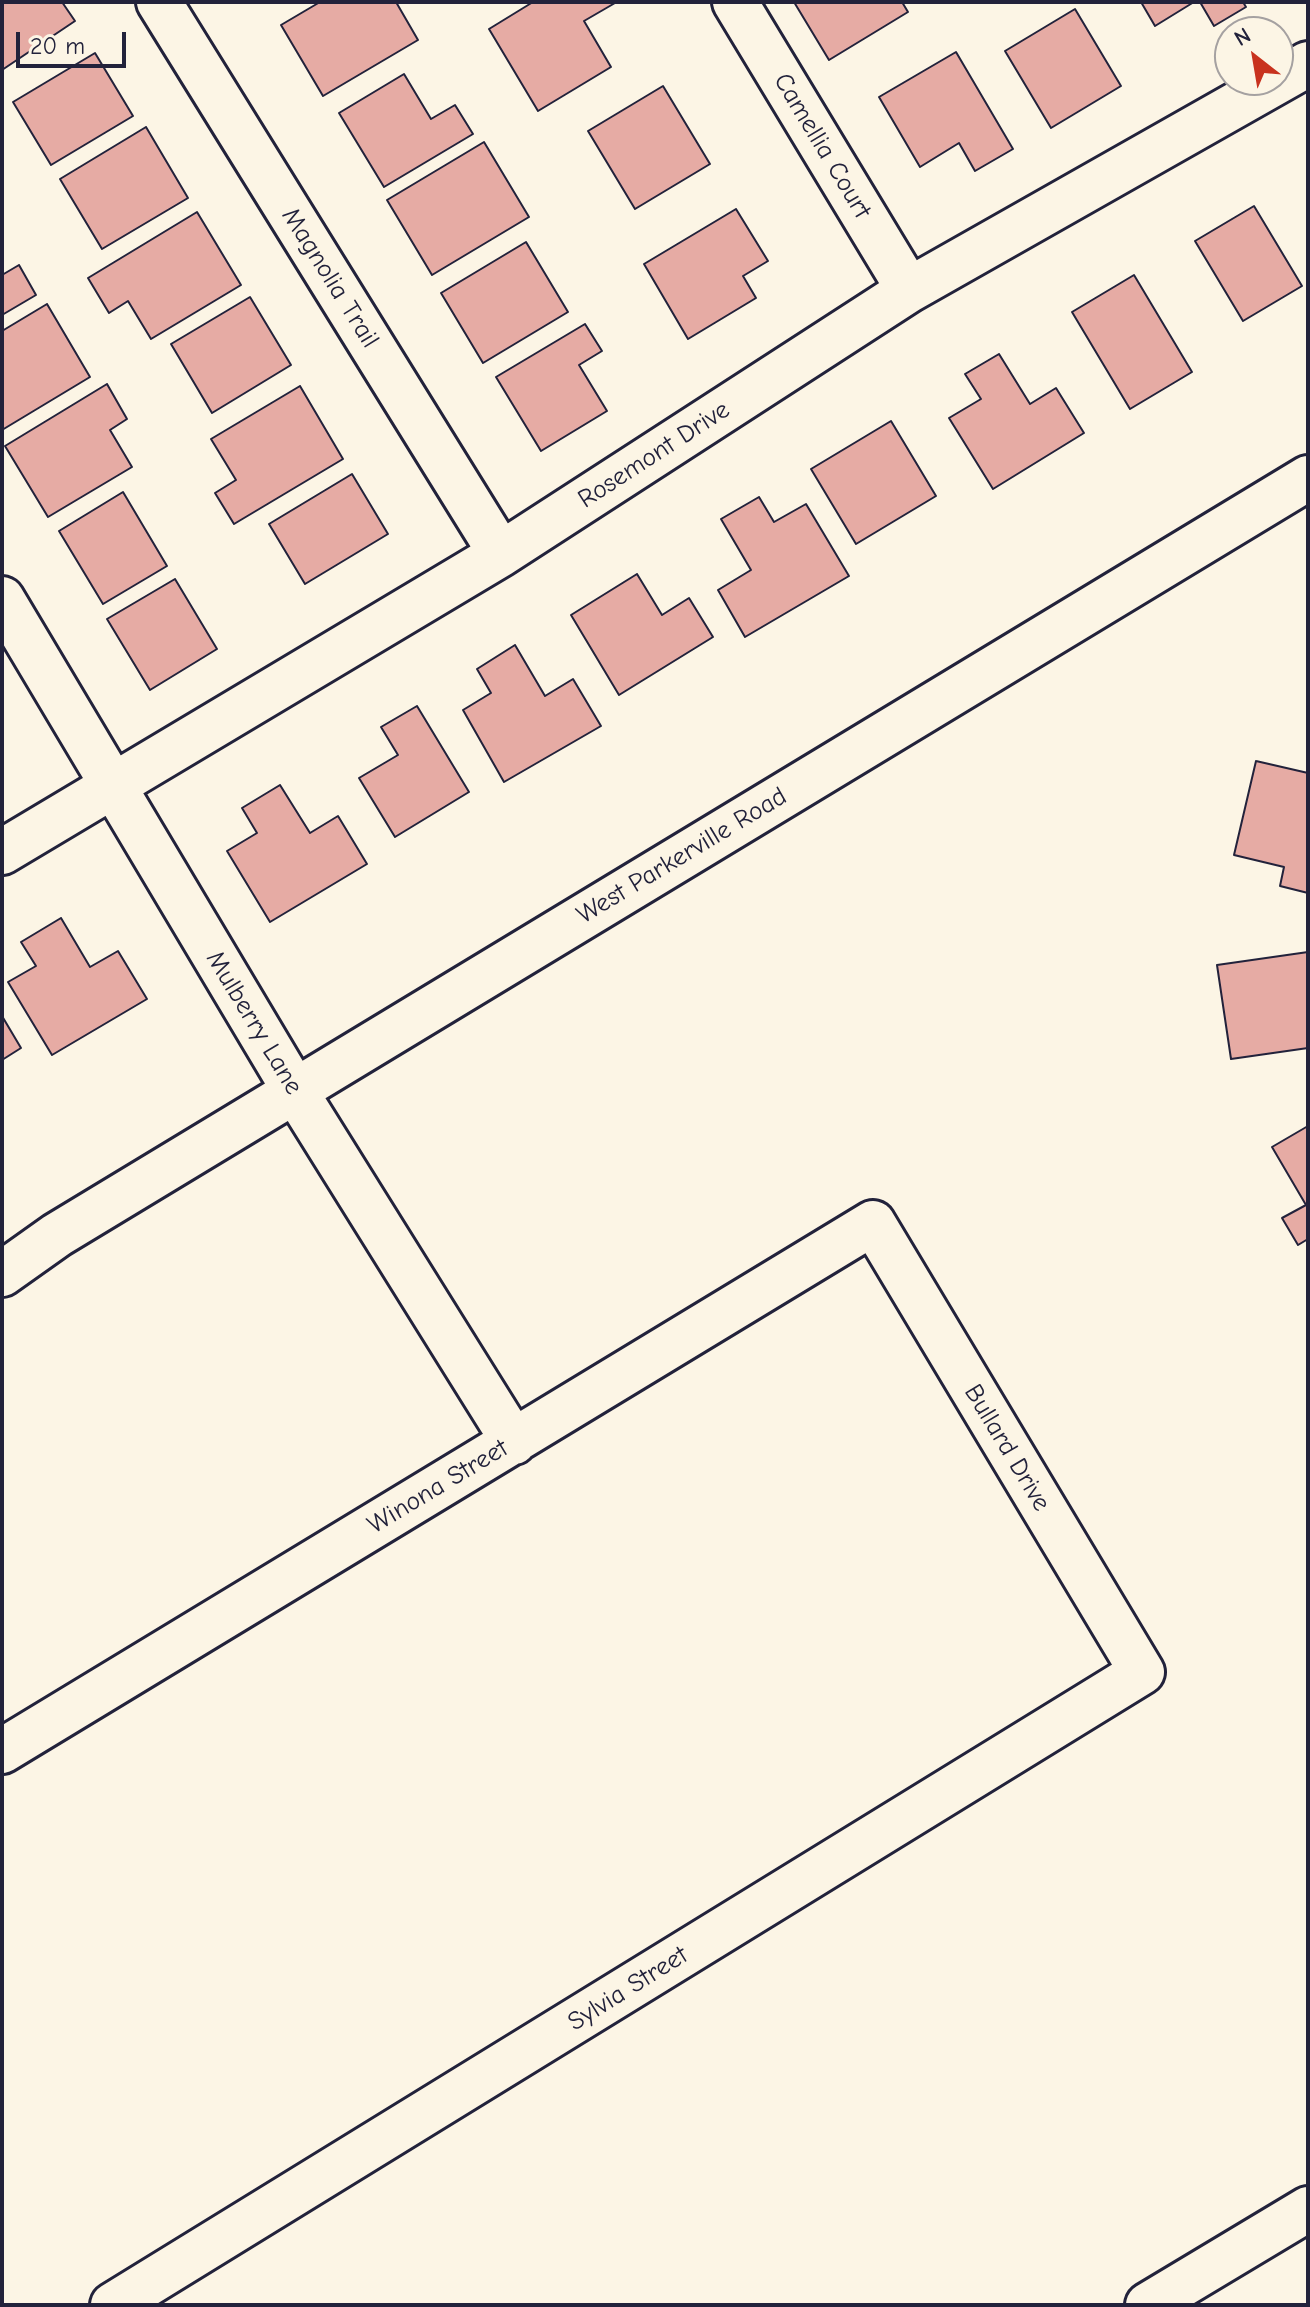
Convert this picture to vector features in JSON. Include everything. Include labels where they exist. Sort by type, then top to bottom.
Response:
[{"type":"street","name":"Magnolia Trail","points":[[159,2],[501,554]]},
{"type":"street","name":"Camellia Court","points":[[735,2],[909,290]]},
{"type":"street","name":"Rosemont Drive","points":[[2,852],[501,554],[909,290],[1308,64]]},
{"type":"street","name":"West Parkerville Road","points":[[2,1274],[57,1235],[1308,478]]},
{"type":"street","name":"Mulberry Lane","points":[[2,599],[111,787],[295,1091],[514,1442]]},
{"type":"street","name":"Winona Street","points":[[2,1751],[873,1223]]},
{"type":"street","name":"Bullard Drive","points":[[873,1223],[1142,1672]]},
{"type":"street","name":"West Parkerville Road","points":[[2,1262],[57,1235]]},
{"type":"street","name":"Sylvia Street","points":[[113,2305],[1142,1672]]},
{"type":"street","points":[[1148,2305],[1308,2209]]},
{"type":"building","points":[[2,2],[62,2],[75,21],[2,70]]},
{"type":"building","points":[[320,2],[396,2],[418,40],[323,96],[281,25]]},
{"type":"building","points":[[533,2],[615,3],[584,21],[611,67],[538,111],[489,29]]},
{"type":"building","points":[[794,2],[902,2],[908,12],[829,60]]},
{"type":"building","points":[[1141,2],[1194,2],[1155,26]]},
{"type":"building","points":[[1200,2],[1243,2],[1246,7],[1231,16],[1214,16],[1214,26]]},
{"type":"building","points":[[1075,9],[1121,86],[1051,128],[1005,51]]},
{"type":"building","points":[[956,52],[1013,149],[975,171],[959,143],[920,167],[879,97]]},
{"type":"building","points":[[95,53],[133,116],[51,165],[13,102]]},
{"type":"building","points":[[404,74],[431,119],[455,105],[473,134],[384,187],[339,113]]},
{"type":"building","points":[[663,86],[710,164],[635,209],[588,131]]},
{"type":"building","points":[[146,127],[188,198],[102,249],[60,179]]},
{"type":"building","points":[[484,142],[529,217],[432,275],[387,200]]},
{"type":"building","points":[[1254,206],[1302,286],[1243,321],[1195,241]]},
{"type":"building","points":[[736,209],[768,261],[743,276],[756,298],[688,339],[644,264]]},
{"type":"building","points":[[197,212],[241,285],[151,339],[128,301],[109,313],[88,278]]},
{"type":"building","points":[[526,242],[568,312],[483,363],[441,293]]},
{"type":"building","points":[[19,265],[36,295],[2,315],[2,275]]},
{"type":"building","points":[[1134,275],[1192,372],[1130,409],[1072,312]]},
{"type":"building","points":[[250,297],[291,365],[212,413],[171,344]]},
{"type":"building","points":[[47,304],[90,377],[2,430],[2,331]]},
{"type":"building","points":[[585,324],[602,351],[579,365],[607,411],[541,451],[496,377]]},
{"type":"building","points":[[999,354],[1030,404],[1056,388],[1084,433],[993,489],[949,418],[981,399],[965,374]]},
{"type":"building","points":[[107,384],[127,419],[110,430],[132,467],[48,517],[5,446]]},
{"type":"building","points":[[300,386],[343,459],[234,524],[215,493],[236,480],[211,439]]},
{"type":"building","points":[[891,421],[936,496],[856,544],[811,469]]},
{"type":"building","points":[[352,474],[388,534],[305,584],[269,524]]},
{"type":"building","points":[[123,492],[167,566],[103,604],[59,531]]},
{"type":"building","points":[[759,497],[774,522],[806,504],[849,576],[745,637],[718,590],[751,570],[721,519]]},
{"type":"building","points":[[637,574],[662,615],[689,598],[713,637],[619,695],[571,615]]},
{"type":"building","points":[[175,579],[217,649],[150,690],[107,619]]},
{"type":"building","points":[[515,645],[545,696],[573,679],[601,726],[504,782],[463,710],[491,693],[477,669]]},
{"type":"building","points":[[417,706],[469,792],[395,837],[359,778],[398,755],[381,727]]},
{"type":"building","points":[[1256,761],[1308,773],[1308,893],[1280,886],[1284,867],[1234,855]]},
{"type":"building","points":[[280,785],[310,833],[338,816],[367,864],[270,922],[227,851],[257,833],[242,808]]},
{"type":"building","points":[[61,918],[90,967],[118,951],[147,999],[52,1055],[8,982],[36,966],[21,942]]},
{"type":"building","points":[[1308,952],[1308,1048],[1231,1059],[1217,965]]},
{"type":"building","points":[[2,1016],[21,1048],[2,1060]]},
{"type":"building","points":[[1308,1126],[1308,1239],[1298,1245],[1282,1218],[1306,1205],[1272,1147]]}]
